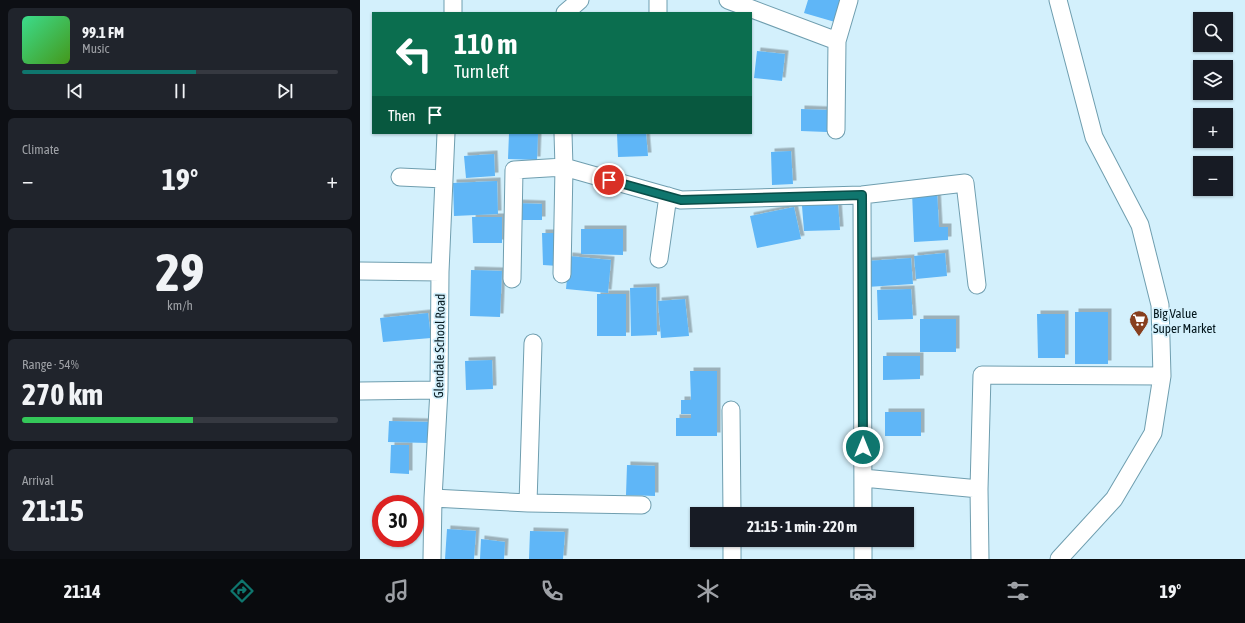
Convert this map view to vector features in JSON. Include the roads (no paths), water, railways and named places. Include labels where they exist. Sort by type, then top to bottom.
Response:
[{"type":"street","points":[[453,0],[453,12]]},
{"type":"street","points":[[566,12],[580,0]]},
{"type":"street","points":[[658,0],[658,12]]},
{"type":"street","points":[[836,130],[837,41],[849,0]]},
{"type":"street","points":[[1058,0],[1094,137],[1140,225],[1160,305],[1162,376],[1153,433],[1114,499],[1059,559]]},
{"type":"street","points":[[744,6],[837,41]]},
{"type":"street","name":"Glendale School Road","points":[[432,559],[433,498],[439,390],[440,272],[446,134]]},
{"type":"street","points":[[562,274],[564,167],[563,134]]},
{"type":"street","points":[[512,279],[514,170],[564,167],[681,200],[862,195],[965,183],[977,285]]},
{"type":"street","points":[[400,177],[444,179]]},
{"type":"street","points":[[862,195],[863,507]]},
{"type":"street","points":[[659,259],[668,196]]},
{"type":"street","points":[[360,272],[440,272]]},
{"type":"street","points":[[528,503],[533,343]]},
{"type":"street","points":[[980,559],[979,489],[982,375],[1162,376]]},
{"type":"street","points":[[360,391],[439,390]]},
{"type":"street","points":[[731,410],[732,507]]},
{"type":"street","points":[[863,478],[979,489]]},
{"type":"street","points":[[433,498],[528,503],[642,505]]},
{"type":"street","points":[[732,547],[732,559]]},
{"type":"street","points":[[863,547],[863,559]]},
{"type":"place","name":"Big Value Super Market","points":[[1139,337]]}]
